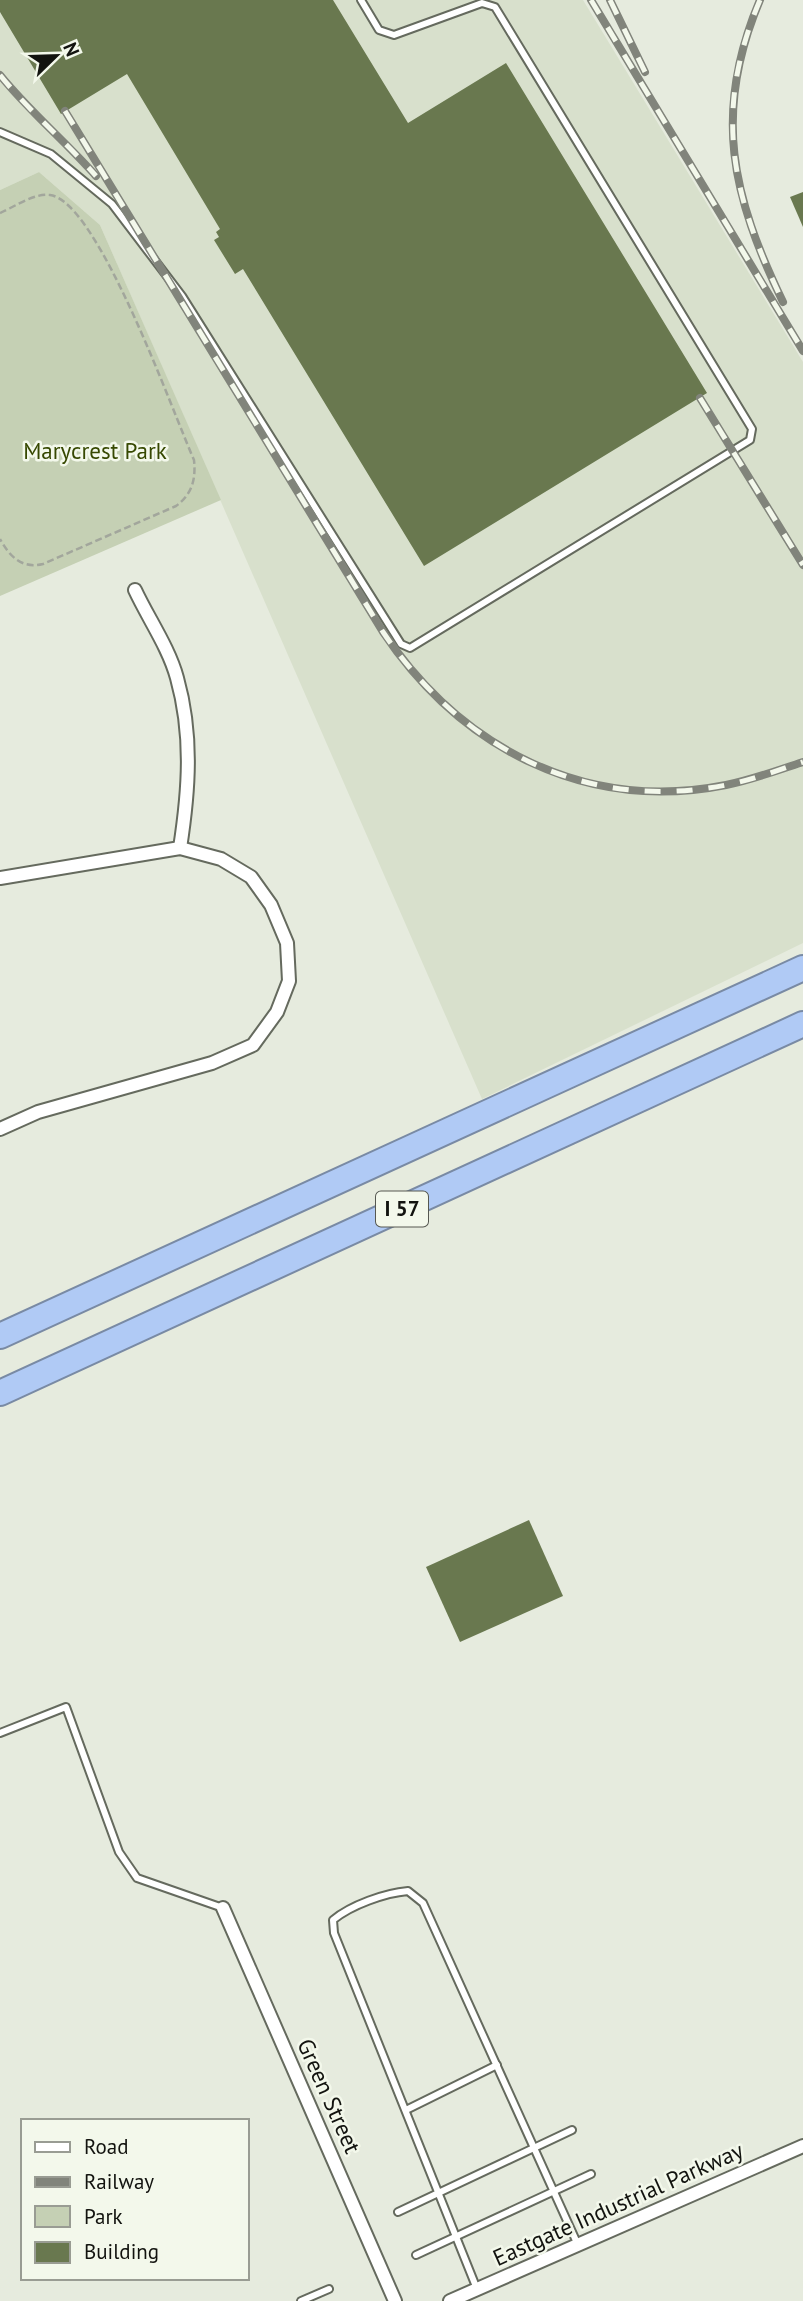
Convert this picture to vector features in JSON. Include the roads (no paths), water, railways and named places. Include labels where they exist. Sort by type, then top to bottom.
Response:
[{"type":"highway","name":"I 57","points":[[0,1336],[803,968]]},
{"type":"highway","name":"I 57","points":[[0,1393],[803,1024]]},
{"type":"street","points":[[135,590],[177,676],[190,750],[189,792],[180,848]]},
{"type":"street","points":[[0,878],[180,848],[221,859],[251,877],[271,905],[287,943],[289,981],[276,1012],[253,1045],[212,1062],[37,1112],[0,1129]]},
{"type":"street","name":"Green Street","points":[[223,1908],[395,2301]]},
{"type":"street","name":"Eastgate Industrial Parkway","points":[[450,2301],[803,2146]]},
{"type":"lane","points":[[0,132],[51,154],[112,204],[182,296],[401,644],[410,648],[750,440],[752,429],[495,7],[482,3],[394,35],[379,30],[361,0]]},
{"type":"lane","points":[[0,1733],[66,1707],[119,1852],[137,1878],[223,1908]]},
{"type":"lane","points":[[477,2289],[334,1933],[333,1920],[341,1913],[395,1892],[408,1891],[423,1903],[579,2245]]},
{"type":"lane","points":[[406,2110],[496,2065]]},
{"type":"lane","points":[[398,2211],[572,2130]]},
{"type":"lane","points":[[416,2255],[591,2174]]},
{"type":"lane","points":[[301,2301],[329,2289]]},
{"type":"railway","points":[[591,0],[803,351]]},
{"type":"railway","points":[[610,0],[645,72]]},
{"type":"railway","points":[[760,0],[745,41],[736,80],[734,154],[751,226],[783,302]]},
{"type":"railway","points":[[0,75],[96,176]]},
{"type":"railway","points":[[65,111],[383,632],[414,673],[450,709],[489,739],[531,762],[576,779],[624,789],[674,791],[726,785],[803,762]]},
{"type":"railway","points":[[700,398],[803,565]]},
{"type":"park label","name":"Marycrest Park","points":[[95,451]]}]
